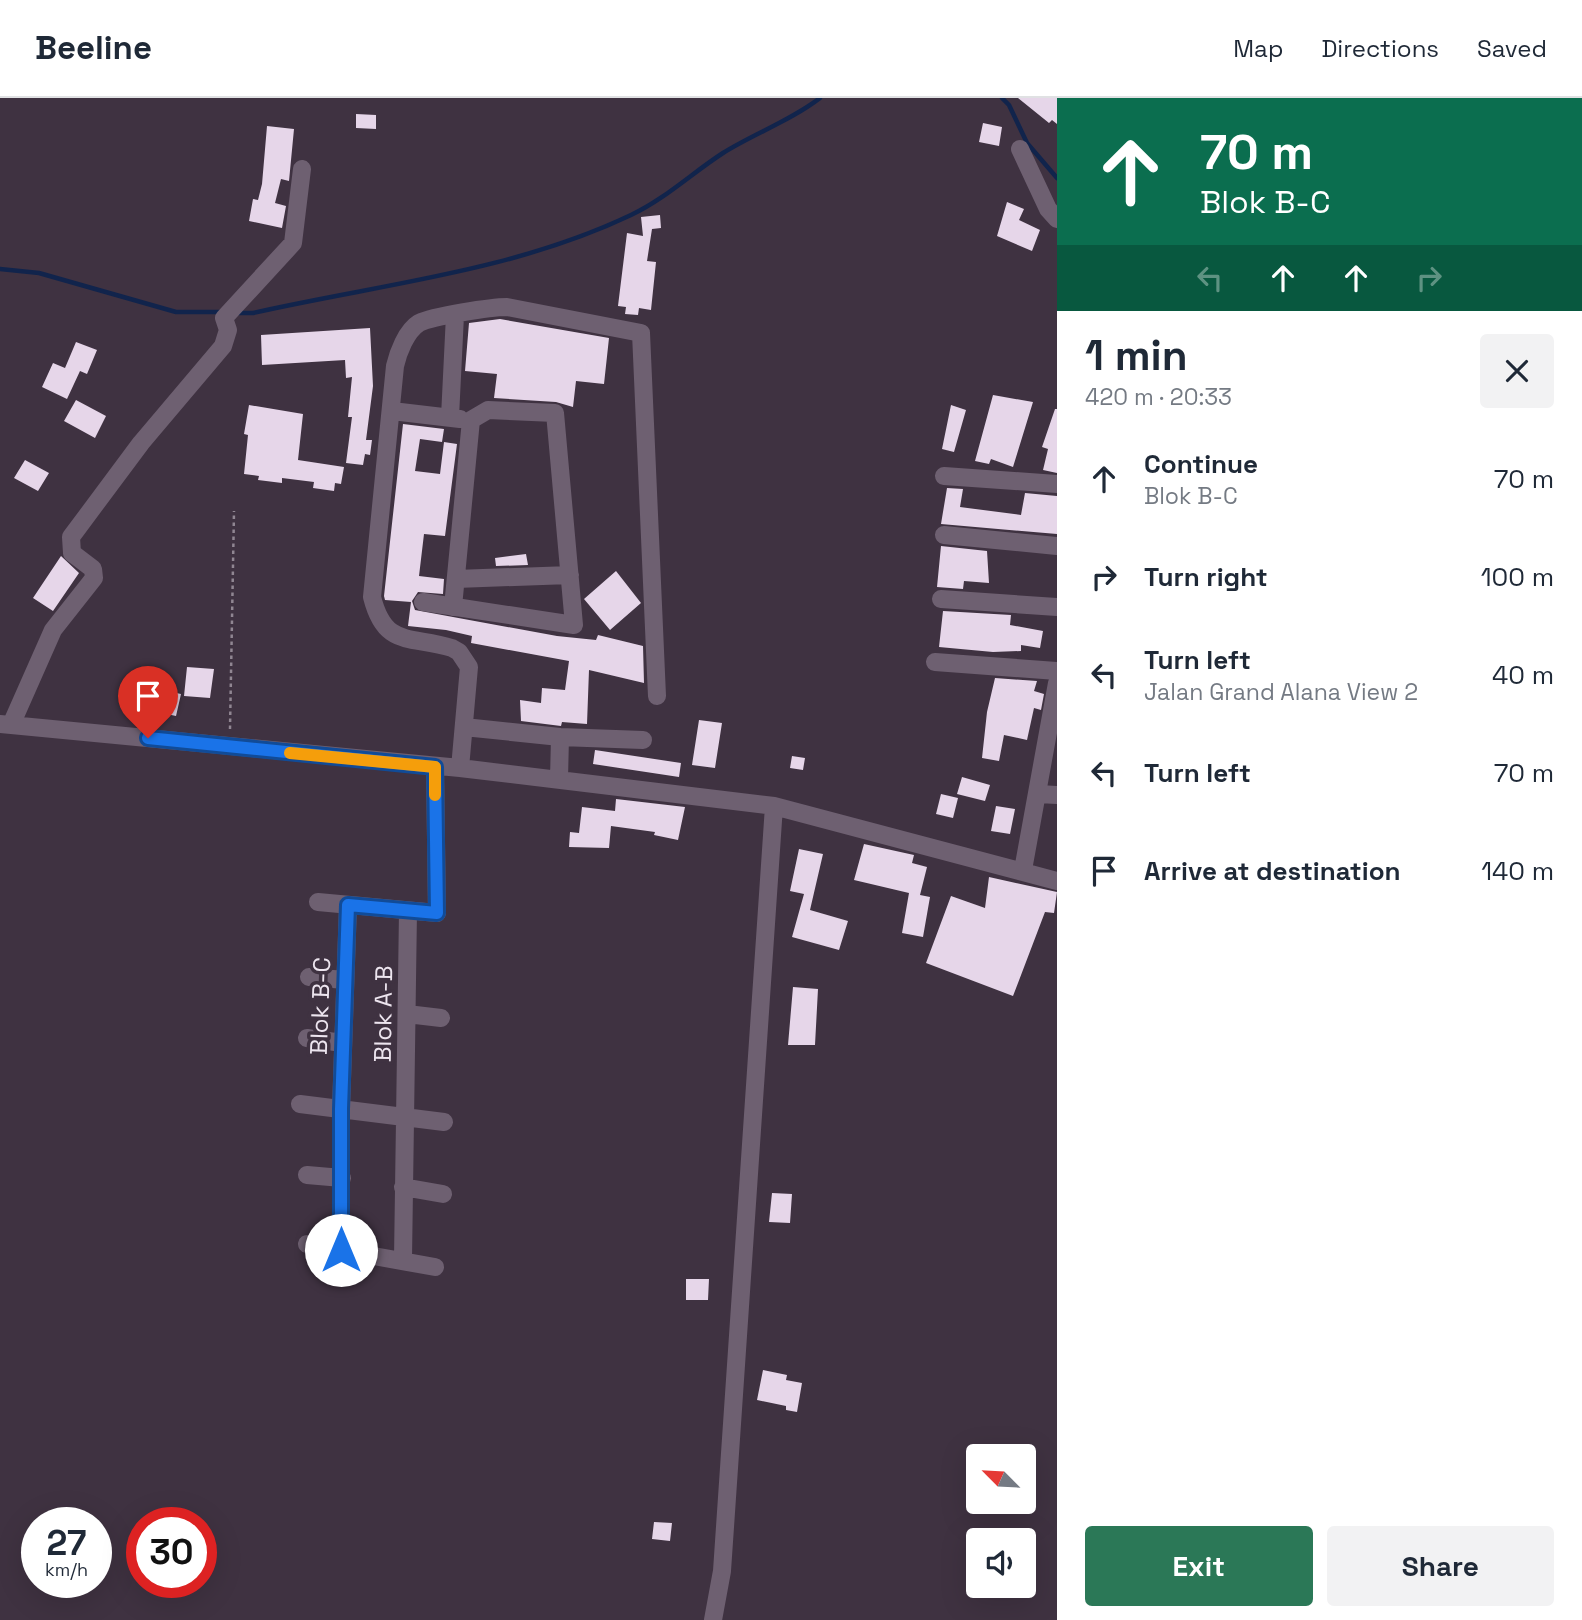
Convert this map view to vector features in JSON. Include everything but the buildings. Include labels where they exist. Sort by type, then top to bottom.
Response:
[{"type":"street","points":[[1020,149],[1048,209],[1057,219]]},
{"type":"street","points":[[302,169],[293,243],[229,312],[228,330],[223,346],[141,443],[71,537],[72,553],[93,569],[94,578],[53,630],[4,728],[460,768],[774,806],[1057,881]]},
{"type":"street","points":[[460,768],[469,667],[464,658],[452,648],[392,634],[381,624],[372,597],[395,366],[403,343],[419,324],[507,307],[641,333],[657,696]]},
{"type":"street","points":[[450,417],[455,315]]},
{"type":"street","points":[[392,411],[471,420],[488,410],[555,413],[574,625],[424,602]]},
{"type":"street","points":[[453,607],[471,420]]},
{"type":"street","points":[[944,476],[1057,484]]},
{"type":"street","points":[[944,534],[1057,546]]},
{"type":"street","points":[[456,579],[570,575]]},
{"type":"street","points":[[941,599],[1057,607]]},
{"type":"street","points":[[935,662],[1057,671]]},
{"type":"street","points":[[1023,870],[1052,734],[1057,683]]},
{"type":"street","points":[[464,727],[560,737],[643,740]]},
{"type":"street","points":[[559,779],[560,737]]},
{"type":"street","points":[[318,902],[437,913],[435,767]]},
{"type":"street","points":[[1038,794],[1057,795]]},
{"type":"street","points":[[713,1620],[723,1557],[774,806]]},
{"type":"street","name":"Blok B-C","points":[[341,1250],[342,1043],[348,905]]},
{"type":"street","name":"Blok A-B","points":[[403,1259],[408,911]]},
{"type":"street","points":[[309,977],[345,980]]},
{"type":"street","points":[[407,1014],[441,1018]]},
{"type":"street","points":[[307,1038],[342,1043]]},
{"type":"street","points":[[300,1104],[444,1122]]},
{"type":"street","points":[[307,1175],[342,1178]]},
{"type":"street","points":[[402,1187],[443,1194]]},
{"type":"street","points":[[307,1244],[403,1259],[435,1267]]},
{"type":"path","points":[[230,747],[234,511]]},
{"type":"waterway","points":[[237,313],[253,313],[445,274],[539,250],[586,234],[643,209],[723,153],[820,98]]},
{"type":"waterway","points":[[1002,98],[1009,105],[1027,143],[1057,178]]},
{"type":"waterway","points":[[0,269],[39,273],[176,312],[221,312]]},
{"type":"slow traffic","points":[[290,753],[435,767],[435,795]]},
{"type":"route","points":[[148,738],[435,767],[437,913],[348,905],[342,1043],[341,1250]]}]
